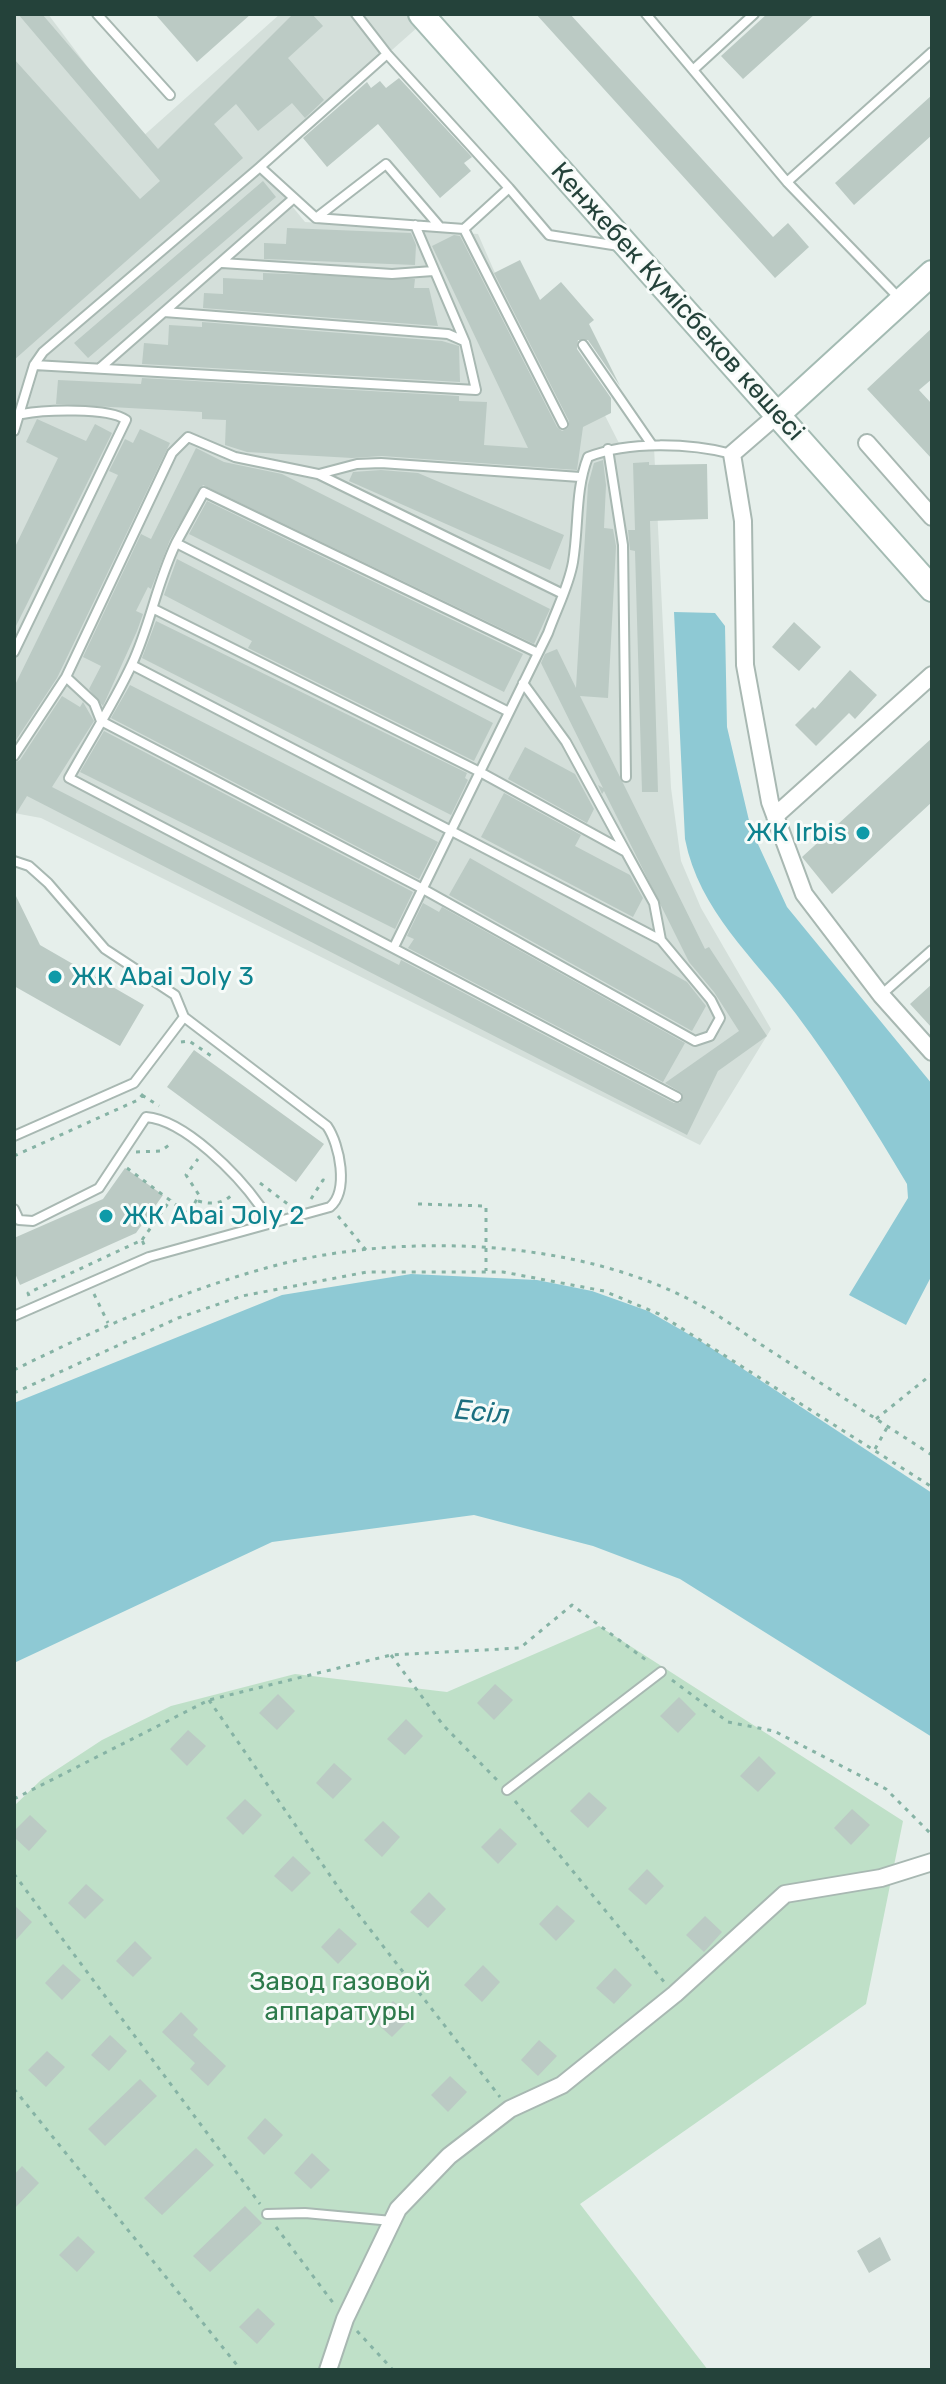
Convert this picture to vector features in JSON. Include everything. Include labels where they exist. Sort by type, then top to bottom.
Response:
[{"type":"street","name":"Кенжебек Күмісбеков көшесі","points":[[421,14],[777,415],[928,575]]},
{"type":"street","points":[[932,273],[732,454],[743,521],[745,665],[775,816],[804,894],[881,995],[932,1052]]},
{"type":"street","points":[[867,443],[932,517]]},
{"type":"street","points":[[775,816],[932,675]]},
{"type":"street","points":[[328,2370],[345,2319],[398,2209],[431,2173],[510,2109],[562,2085],[675,1994],[785,1894],[881,1878],[932,1862]]},
{"type":"lane","points":[[97,14],[170,95]]},
{"type":"lane","points":[[356,14],[387,54],[549,235],[629,248]]},
{"type":"lane","points":[[646,14],[787,182],[902,301]]},
{"type":"lane","points":[[693,70],[754,14]]},
{"type":"lane","points":[[787,182],[932,52]]},
{"type":"lane","points":[[14,431],[22,414],[34,365],[43,352],[387,54]]},
{"type":"lane","points":[[316,218],[386,164],[440,227]]},
{"type":"lane","points":[[260,167],[316,218],[464,229],[509,188]]},
{"type":"lane","points":[[100,368],[294,198]]},
{"type":"lane","points":[[34,365],[476,390],[465,342],[415,225]]},
{"type":"lane","points":[[464,229],[563,424]]},
{"type":"lane","points":[[222,263],[392,274],[433,271]]},
{"type":"lane","points":[[164,312],[448,334],[465,342]]},
{"type":"lane","points":[[583,345],[652,445]]},
{"type":"lane","points":[[14,652],[126,420],[110,412],[39,411],[22,414]]},
{"type":"lane","points":[[14,756],[66,677],[181,441],[188,437],[225,455],[318,474],[563,594]]},
{"type":"lane","points":[[394,947],[538,653],[563,594],[575,554],[580,477],[588,457],[608,449],[652,445],[711,449],[732,454]]},
{"type":"lane","points":[[608,449],[623,545],[626,777]]},
{"type":"lane","points":[[318,474],[357,464],[381,463],[580,477]]},
{"type":"lane","points":[[538,653],[204,492],[154,591],[154,609],[132,665],[69,778],[677,1097]]},
{"type":"lane","points":[[176,543],[509,712]]},
{"type":"lane","points":[[154,609],[480,772],[626,852]]},
{"type":"lane","points":[[66,677],[94,703],[101,721],[423,889],[695,1041],[710,1036],[720,1018],[698,982],[661,940],[132,665]]},
{"type":"lane","points":[[523,683],[566,742],[654,903],[661,940]]},
{"type":"lane","points":[[14,861],[29,866],[48,883],[105,949],[175,995],[184,1017],[327,1126],[334,1136],[342,1188],[339,1200],[330,1207],[149,1257],[14,1316]]},
{"type":"lane","points":[[881,995],[932,950]]},
{"type":"lane","points":[[14,1136],[134,1083],[184,1017]]},
{"type":"lane","points":[[14,1209],[19,1220],[33,1221],[99,1188],[146,1117],[162,1118],[205,1149],[241,1179],[260,1206]]},
{"type":"lane","points":[[507,1790],[661,1672]]},
{"type":"lane","points":[[267,2214],[305,2213],[392,2221]]},
{"type":"path","points":[[173,1052],[180,1042],[189,1041],[213,1057]]},
{"type":"path","points":[[14,1156],[138,1100],[150,1084]]},
{"type":"path","points":[[125,1149],[143,1154],[161,1151],[172,1144],[180,1132]]},
{"type":"path","points":[[189,1214],[198,1201],[194,1184],[186,1175],[205,1149]]},
{"type":"path","points":[[117,1161],[209,1230]]},
{"type":"path","points":[[309,1201],[323,1180],[331,1181],[330,1170]]},
{"type":"path","points":[[198,1201],[209,1204],[226,1201],[241,1179]]},
{"type":"path","points":[[35,1307],[28,1293],[142,1240],[171,1199]]},
{"type":"path","points":[[291,1206],[299,1201]]},
{"type":"path","points":[[418,1204],[486,1206],[486,1271]]},
{"type":"path","points":[[307,1207],[318,1205]]},
{"type":"path","points":[[330,1207],[366,1250]]},
{"type":"path","points":[[142,1240],[149,1257]]},
{"type":"path","points":[[14,1370],[108,1324],[267,1267],[366,1250],[487,1249],[573,1258],[625,1272],[697,1303],[932,1455]]},
{"type":"path","points":[[14,1393],[156,1328],[242,1296],[367,1272],[486,1271],[526,1275],[604,1291],[659,1314],[932,1487]]},
{"type":"path","points":[[89,1283],[108,1324]]},
{"type":"path","points":[[876,1419],[932,1374]]},
{"type":"path","points":[[875,1449],[888,1426]]},
{"type":"path","points":[[14,1799],[209,1700],[391,1655],[520,1648],[572,1605],[728,1722],[774,1731],[886,1789],[932,1835]]},
{"type":"path","points":[[391,1655],[443,1725],[507,1790],[675,1994]]},
{"type":"path","points":[[209,1700],[345,1897],[510,2109]]},
{"type":"path","points":[[14,1874],[345,2319],[393,2370]]},
{"type":"path","points":[[14,2089],[241,2370]]},
{"type":"shaded area","points":[[14,14],[48,14],[141,138],[280,14],[409,14],[419,26],[260,167],[305,222],[478,234],[495,273],[555,331],[564,335],[624,453],[654,447],[671,788],[681,861],[701,908],[771,1029],[700,1145],[41,818],[14,813]]},
{"type":"green space","name":"Завод газовой аппаратуры","points":[[599,1626],[903,1821],[866,2004],[580,2204],[708,2370],[14,2370],[14,1806],[41,1780],[102,1740],[171,1706],[295,1674],[447,1692]]},
{"type":"water","points":[[674,612],[715,613],[725,626],[727,727],[751,829],[787,907],[932,1084],[932,1275],[906,1325],[849,1295],[908,1198],[907,1184],[825,1055],[715,911],[692,865],[685,839]]},
{"type":"water","name":"Есіл","points":[[411,1274],[537,1280],[592,1291],[648,1311],[699,1340],[932,1493],[932,1737],[680,1579],[593,1546],[474,1515],[272,1542],[14,1663],[14,1403],[282,1295]]},
{"type":"building","points":[[18,14],[42,14],[158,149],[293,14],[312,14],[323,26],[288,58],[324,100],[305,118],[292,103],[258,131],[236,104],[214,124],[243,158],[14,360],[14,59],[140,199],[160,181]]},
{"type":"building","points":[[155,14],[251,14],[197,62]]},
{"type":"building","points":[[536,14],[570,14],[773,237],[788,223],[809,247],[775,278]]},
{"type":"building","points":[[767,14],[815,14],[743,79],[721,56]]},
{"type":"building","points":[[399,78],[472,157],[464,163],[471,171],[440,198],[378,124],[327,167],[303,138],[367,82],[371,88],[380,81],[386,88]]},
{"type":"building","points":[[932,95],[932,135],[854,205],[835,183]]},
{"type":"building","points":[[263,181],[276,197],[88,358],[74,343]]},
{"type":"building","points":[[287,228],[411,233],[416,245],[415,265],[264,259],[264,243],[286,244]]},
{"type":"building","points":[[454,235],[460,236],[557,427],[562,431],[568,428],[569,421],[494,273],[520,260],[540,300],[561,282],[594,320],[589,324],[620,386],[588,340],[578,340],[577,349],[611,398],[611,413],[583,427],[577,470],[382,456],[352,458],[247,452],[225,445],[226,420],[202,419],[202,412],[56,404],[58,380],[141,384],[142,378],[459,396],[459,401],[487,402],[484,445],[528,448],[432,246]]},
{"type":"building","points":[[263,273],[415,279],[414,288],[429,288],[438,326],[203,308],[204,293],[223,294],[223,278],[263,280]]},
{"type":"building","points":[[202,322],[442,341],[459,346],[460,382],[142,364],[144,343],[168,345],[169,325],[202,327]]},
{"type":"building","points":[[932,328],[932,379],[919,390],[932,404],[932,459],[867,389]]},
{"type":"building","points":[[37,419],[86,441],[95,424],[112,433],[14,630],[14,549],[58,458],[26,442]]},
{"type":"building","points":[[140,429],[170,443],[57,678],[14,743],[14,687],[118,475],[109,471],[125,439],[133,443]]},
{"type":"building","points":[[196,448],[224,462],[282,474],[550,609],[534,644],[203,485],[170,540],[151,589],[148,587],[136,611],[143,614],[103,706],[89,689],[101,666],[83,657],[141,534],[151,539]]},
{"type":"building","points":[[603,460],[606,485],[604,528],[613,529],[616,546],[608,698],[580,696],[705,949],[709,947],[767,1036],[718,1071],[687,1135],[27,796],[14,817],[14,763],[20,760],[62,696],[80,707],[83,702],[94,721],[52,787],[399,965],[401,960],[674,1103],[680,1103],[682,1093],[665,1083],[739,1031],[714,992],[689,962],[604,791],[602,794],[598,785],[603,788],[541,663],[545,654],[557,649],[576,688],[588,485],[594,463]]},
{"type":"building","points":[[649,462],[649,465],[707,464],[708,519],[650,521],[658,792],[642,792],[635,551],[630,550],[628,530],[635,530],[633,463]]},
{"type":"building","points":[[381,470],[418,473],[564,535],[550,570],[349,481],[353,472]]},
{"type":"building","points":[[207,501],[523,654],[504,692],[189,534]]},
{"type":"building","points":[[177,559],[493,723],[474,761],[248,648],[252,641],[164,595]]},
{"type":"building","points":[[156,621],[467,773],[465,778],[468,780],[451,815],[142,658]]},
{"type":"building","points":[[794,622],[821,647],[799,671],[772,647]]},
{"type":"building","points":[[850,670],[877,695],[855,719],[849,713],[816,746],[795,725],[813,707],[815,709]]},
{"type":"building","points":[[130,685],[438,842],[419,879],[111,718]]},
{"type":"building","points":[[104,731],[413,892],[395,929],[80,772]]},
{"type":"building","name":"ЖК Irbis","points":[[932,738],[932,802],[832,894],[802,857]]},
{"type":"building","points":[[525,747],[575,774],[594,809],[587,823],[508,779]]},
{"type":"building","points":[[504,793],[581,835],[575,846],[630,875],[643,898],[633,917],[481,837]]},
{"type":"building","points":[[470,858],[687,982],[706,1006],[692,1031],[449,895]]},
{"type":"building","name":"ЖК Abai Joly 3","points":[[14,892],[40,945],[144,1005],[120,1046],[14,986]]},
{"type":"building","points":[[423,903],[439,912],[442,907],[685,1043],[663,1082],[408,948],[414,939],[407,936]]},
{"type":"building","points":[[932,984],[932,1028],[910,1004]]},
{"type":"building","points":[[194,1050],[324,1144],[296,1182],[167,1087]]},
{"type":"building","name":"ЖК Abai Joly 2","points":[[125,1168],[163,1195],[136,1233],[20,1285],[14,1271],[14,1238],[103,1199]]},
{"type":"building","points":[[495,1684],[513,1700],[494,1720],[477,1703]]},
{"type":"building","points":[[278,1694],[295,1711],[277,1730],[259,1713]]},
{"type":"building","points":[[679,1697],[696,1714],[678,1733],[660,1716]]},
{"type":"building","points":[[406,1719],[423,1736],[405,1755],[387,1739]]},
{"type":"building","points":[[188,1730],[206,1746],[187,1766],[170,1749]]},
{"type":"building","points":[[759,1756],[776,1773],[758,1792],[740,1776]]},
{"type":"building","points":[[334,1763],[352,1779],[333,1799],[316,1783]]},
{"type":"building","points":[[589,1792],[607,1808],[588,1828],[570,1811]]},
{"type":"building","points":[[245,1799],[262,1815],[243,1835],[226,1818]]},
{"type":"building","points":[[852,1809],[870,1825],[851,1845],[834,1828]]},
{"type":"building","points":[[30,1815],[47,1831],[29,1851],[14,1837],[14,1831]]},
{"type":"building","points":[[383,1821],[400,1837],[382,1857],[364,1840]]},
{"type":"building","points":[[500,1828],[517,1844],[498,1864],[481,1847]]},
{"type":"building","points":[[293,1856],[311,1873],[292,1892],[274,1876]]},
{"type":"building","points":[[647,1869],[664,1886],[646,1905],[628,1889]]},
{"type":"building","points":[[86,1884],[104,1900],[85,1919],[68,1903]]},
{"type":"building","points":[[429,1892],[446,1909],[428,1928],[410,1912]]},
{"type":"building","points":[[14,1905],[32,1922],[14,1942]]},
{"type":"building","points":[[557,1905],[575,1921],[556,1941],[539,1924]]},
{"type":"building","points":[[705,1916],[722,1932],[704,1952],[686,1935]]},
{"type":"building","points":[[339,1928],[357,1944],[338,1964],[321,1947]]},
{"type":"building","points":[[135,1941],[152,1958],[133,1977],[116,1961]]},
{"type":"building","points":[[63,1964],[81,1980],[62,2000],[45,1983]]},
{"type":"building","points":[[483,1965],[500,1982],[482,2002],[464,1985]]},
{"type":"building","points":[[615,1968],[632,1985],[614,2004],[596,1988]]},
{"type":"building","points":[[393,2001],[411,2018],[392,2037],[374,2021]]},
{"type":"building","points":[[181,2012],[198,2029],[193,2035],[226,2066],[208,2086],[190,2069],[195,2063],[162,2032]]},
{"type":"building","points":[[110,2035],[127,2051],[109,2071],[91,2055]]},
{"type":"building","points":[[539,2040],[557,2056],[538,2076],[521,2060]]},
{"type":"building","points":[[47,2051],[65,2067],[46,2087],[28,2070]]},
{"type":"building","points":[[450,2076],[467,2092],[448,2112],[431,2095]]},
{"type":"building","points":[[140,2079],[157,2096],[105,2146],[88,2129]]},
{"type":"building","points":[[265,2118],[283,2135],[264,2155],[247,2138]]},
{"type":"building","points":[[196,2148],[214,2165],[162,2215],[144,2198]]},
{"type":"building","points":[[312,2153],[330,2170],[311,2189],[294,2173]]},
{"type":"building","points":[[22,2166],[39,2183],[14,2209],[14,2175]]},
{"type":"building","points":[[245,2206],[262,2223],[210,2272],[193,2256]]},
{"type":"building","points":[[78,2236],[95,2252],[77,2272],[59,2255]]},
{"type":"building","points":[[880,2237],[891,2260],[869,2273],[857,2251]]},
{"type":"building","points":[[258,2308],[275,2324],[257,2344],[239,2327]]},
{"type":"place","name":"ЖК Irbis","points":[[863,833]]},
{"type":"place","name":"ЖК Abai Joly 3","points":[[55,977]]},
{"type":"place","name":"ЖК Abai Joly 2","points":[[106,1216]]}]
